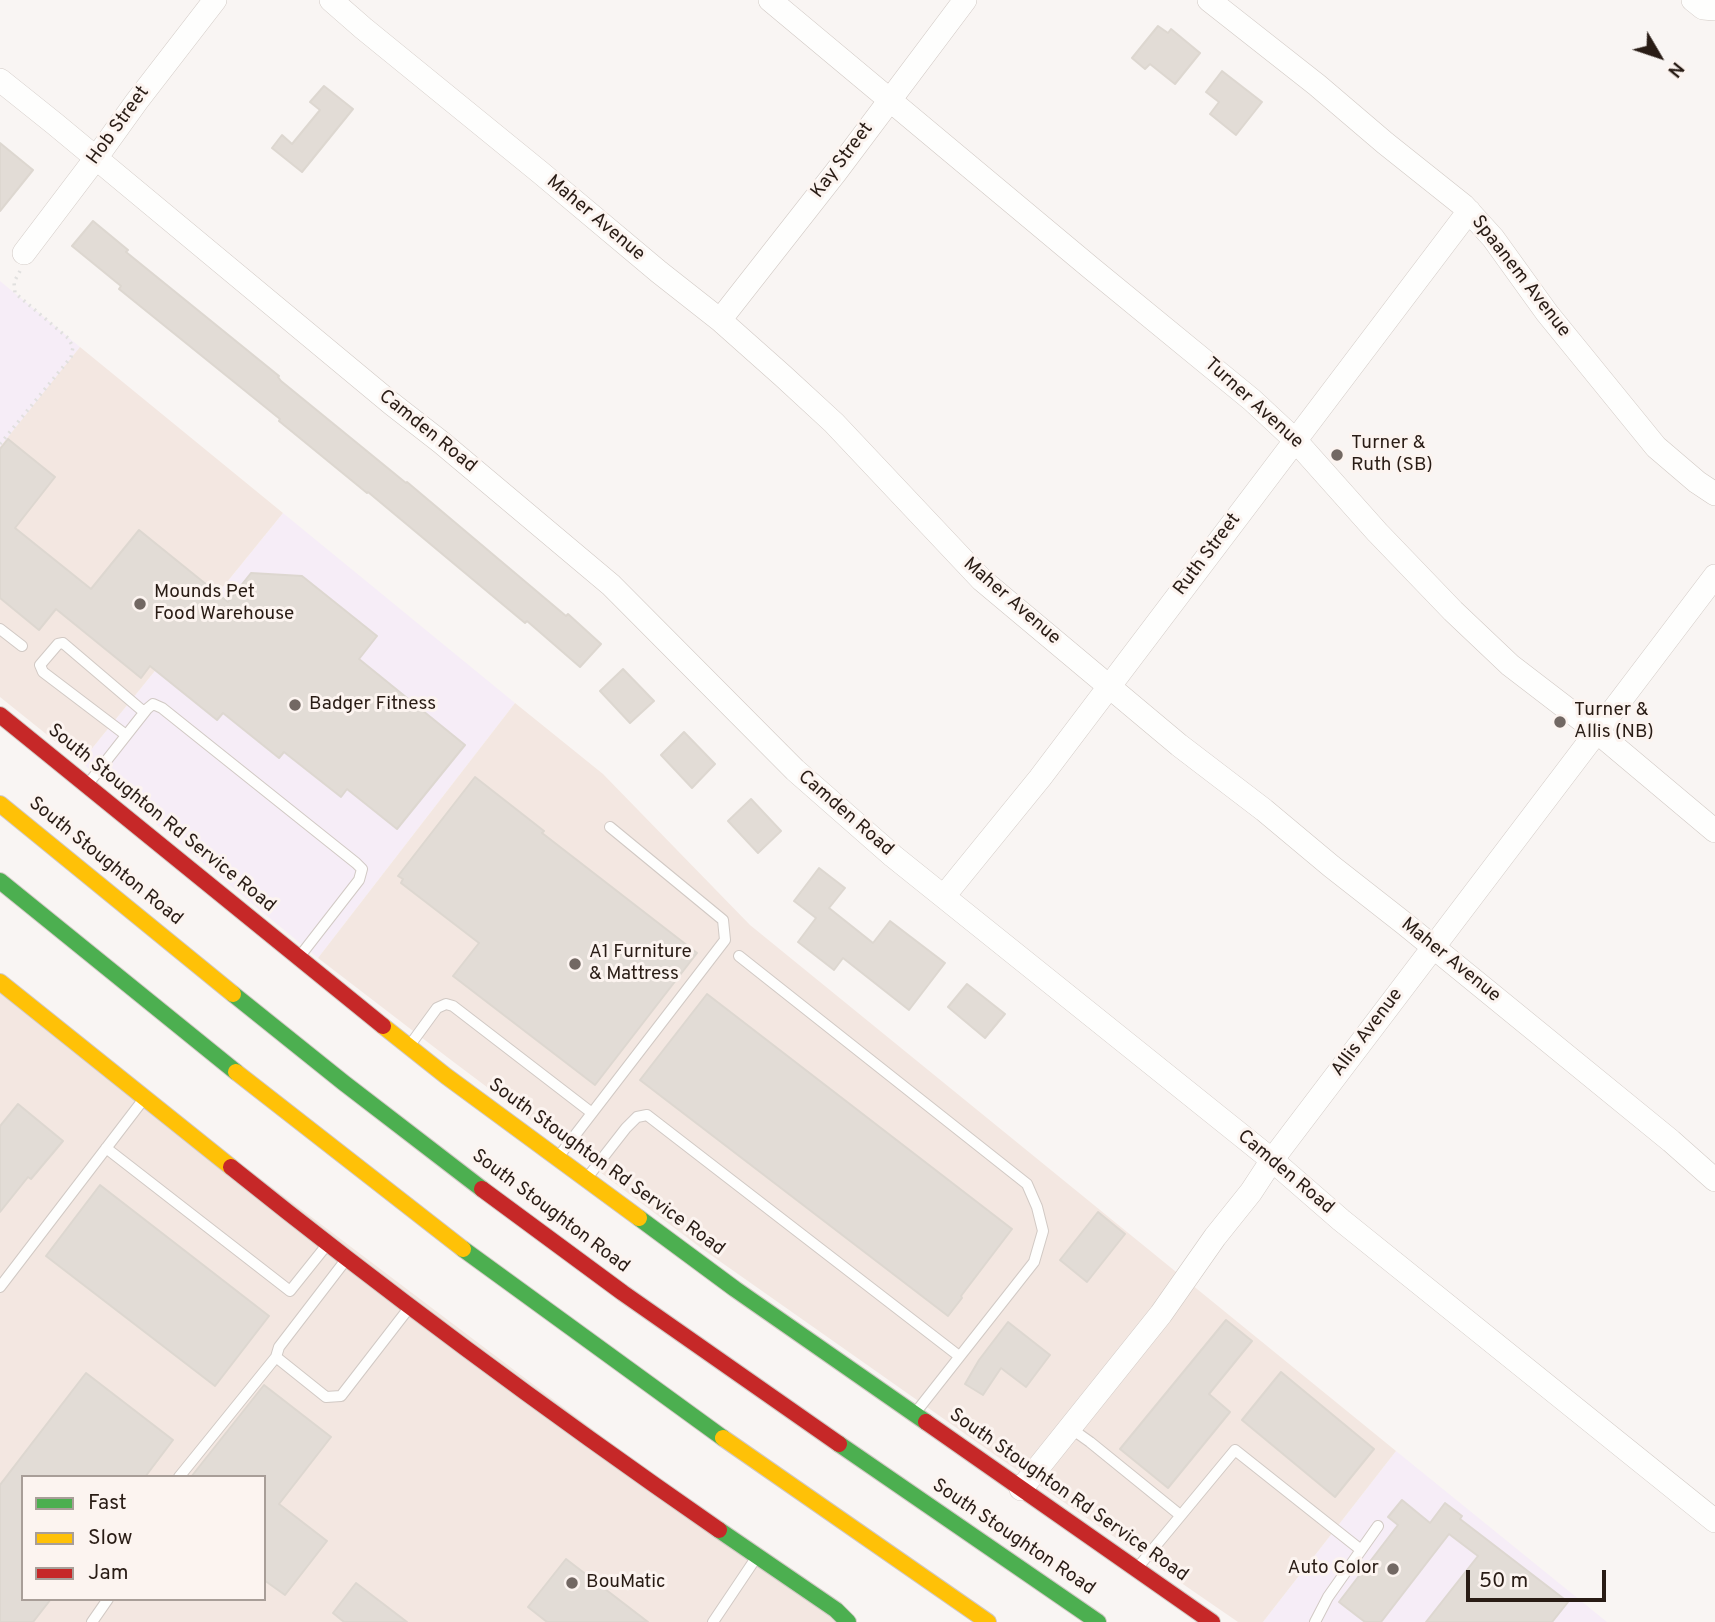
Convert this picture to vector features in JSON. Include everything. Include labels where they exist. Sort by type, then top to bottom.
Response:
[{"type":"street","name":"Hob Street","points":[[24,253],[215,0]]},
{"type":"street","name":"Maher Avenue","points":[[331,0],[720,320],[834,423],[982,580],[1179,745],[1433,947],[1715,1180]]},
{"type":"street","name":"Turner Avenue","points":[[770,0],[1252,400],[1295,440],[1453,611],[1510,665],[1596,731],[1715,831]]},
{"type":"street","name":"Kay Street","points":[[720,320],[965,0]]},
{"type":"street","name":"Spaanem Avenue","points":[[1209,0],[1469,211],[1493,238],[1547,313],[1656,447],[1715,494]]},
{"type":"street","points":[[1693,0],[1703,8],[1715,9]]},
{"type":"street","name":"Camden Road","points":[[0,80],[602,577],[662,634],[795,770],[893,856],[1715,1521]]},
{"type":"street","name":"Ruth Street","points":[[944,896],[1040,778],[1469,211]]},
{"type":"street","name":"Allis Avenue","points":[[1021,1489],[1161,1314],[1272,1160],[1715,576]]},
{"type":"street","name":"South Stoughton Rd Service Road","points":[[0,715],[298,958],[586,1180],[734,1289],[1212,1622]]},
{"type":"street","name":"South Stoughton Road","points":[[0,804],[329,1071],[554,1243],[704,1352],[1098,1622]]},
{"type":"street","points":[[0,881],[402,1203],[708,1427],[988,1622]]},
{"type":"street","points":[[0,982],[328,1244],[627,1466],[836,1610],[848,1622]]},
{"type":"lane","points":[[0,629],[22,646]]},
{"type":"lane","points":[[126,735],[43,672],[40,665],[58,644],[63,643],[144,712]]},
{"type":"lane","points":[[86,786],[153,704],[162,708],[356,863],[362,869],[359,880],[298,958]]},
{"type":"lane","points":[[557,1158],[725,940],[723,920],[610,827]]},
{"type":"lane","points":[[739,956],[1027,1184],[1037,1207],[1043,1231],[1034,1262],[915,1415]]},
{"type":"lane","points":[[409,1046],[437,1008],[446,1004],[453,1006],[592,1113]]},
{"type":"lane","points":[[0,1287],[145,1098]]},
{"type":"lane","points":[[586,1180],[625,1128],[637,1117],[648,1115],[959,1356]]},
{"type":"lane","points":[[106,1148],[290,1291],[328,1244]]},
{"type":"lane","points":[[181,1475],[276,1357],[279,1347],[348,1258]]},
{"type":"lane","points":[[276,1357],[326,1396],[341,1396],[411,1306]]},
{"type":"lane","points":[[1069,1427],[1180,1515]]},
{"type":"lane","points":[[1136,1569],[1235,1450],[1361,1550]]},
{"type":"lane","points":[[1315,1622],[1328,1597],[1378,1526]]},
{"type":"lane","points":[[713,1622],[757,1556]]},
{"type":"lane","points":[[92,1622],[107,1601]]},
{"type":"path","points":[[0,444],[71,357],[73,348],[68,338],[15,293],[14,282],[25,262],[24,253]]},
{"type":"shaded area","points":[[0,281],[80,347],[0,447]]},
{"type":"shaded area","points":[[80,347],[283,513],[81,762],[0,697],[0,447]]},
{"type":"shaded area","points":[[283,513],[515,703],[318,958],[81,762]]},
{"type":"shaded area","points":[[515,703],[603,774],[750,925],[1396,1451],[1263,1622],[1238,1622],[988,1450],[701,1248],[318,958]]},
{"type":"shaded area","points":[[0,982],[848,1622],[0,1622]]},
{"type":"shaded area","points":[[1396,1451],[1607,1622],[1263,1622]]},
{"type":"building","points":[[1158,26],[1168,33],[1171,29],[1200,53],[1175,84],[1150,64],[1145,69],[1132,58]]},
{"type":"building","points":[[1222,71],[1262,102],[1236,135],[1210,114],[1219,102],[1206,92]]},
{"type":"building","points":[[324,86],[353,109],[302,172],[272,148],[282,135],[292,144],[320,110],[310,102]]},
{"type":"building","points":[[0,143],[33,170],[0,211]]},
{"type":"building","points":[[93,221],[128,250],[126,252],[566,616],[568,614],[601,644],[580,667],[119,289],[121,286],[72,246]]},
{"type":"building","points":[[8,439],[55,477],[15,528],[91,589],[139,530],[228,602],[251,573],[302,576],[377,636],[359,659],[465,745],[397,829],[347,789],[341,797],[284,752],[279,758],[223,713],[217,720],[150,666],[141,678],[56,609],[39,630],[0,598],[0,449]]},
{"type":"building","points":[[623,669],[654,701],[630,723],[600,691]]},
{"type":"building","points":[[684,732],[715,764],[692,788],[661,755]]},
{"type":"building","name":"A1 Furniture & Mattress","points":[[475,777],[544,831],[542,833],[697,953],[595,1085],[453,976],[479,943],[401,883],[403,879],[398,876]]},
{"type":"building","points":[[751,799],[781,831],[758,853],[728,821]]},
{"type":"building","points":[[819,868],[845,888],[829,908],[873,943],[890,921],[945,963],[909,1010],[843,958],[834,970],[798,942],[816,918],[794,901]]},
{"type":"building","points":[[967,984],[1005,1014],[985,1038],[948,1007]]},
{"type":"building","points":[[707,994],[1012,1229],[948,1316],[640,1080]]},
{"type":"building","points":[[18,1104],[63,1141],[31,1179],[28,1177],[0,1212],[0,1126]]},
{"type":"building","points":[[100,1185],[269,1316],[215,1386],[46,1256]]},
{"type":"building","points":[[1098,1212],[1125,1234],[1087,1282],[1060,1260]]},
{"type":"building","points":[[1226,1320],[1252,1341],[1209,1394],[1230,1412],[1168,1488],[1120,1449]]},
{"type":"building","points":[[1008,1322],[1050,1355],[1026,1387],[1001,1368],[983,1395],[965,1384],[979,1360]]},
{"type":"building","points":[[1281,1372],[1374,1449],[1335,1497],[1242,1420]]},
{"type":"building","points":[[86,1373],[173,1440],[147,1475],[21,1475],[21,1601],[49,1601],[33,1622],[0,1622],[0,1485]]},
{"type":"building","points":[[264,1385],[331,1437],[279,1504],[327,1541],[285,1595],[266,1581],[266,1475],[193,1475]]},
{"type":"building","points":[[1402,1500],[1430,1523],[1445,1503],[1462,1516],[1460,1519],[1568,1602],[1552,1622],[1426,1622],[1478,1556],[1449,1534],[1381,1622],[1365,1622],[1339,1602],[1398,1525],[1388,1517]]},
{"type":"building","name":"BouMatic","points":[[566,1559],[648,1622],[547,1622],[528,1607]]},
{"type":"building","points":[[356,1583],[407,1622],[344,1622],[333,1613]]},
{"type":"traffic: fast","points":[[0,881],[236,1072]]},
{"type":"traffic: fast","points":[[233,994],[482,1189]]},
{"type":"traffic: fast","points":[[639,1218],[735,1289],[926,1422]]},
{"type":"traffic: fast","points":[[463,1249],[723,1438]]},
{"type":"traffic: fast","points":[[839,1444],[1098,1622]]},
{"type":"traffic: fast","points":[[719,1530],[836,1610],[848,1622]]},
{"type":"traffic: slow","points":[[0,804],[233,994]]},
{"type":"traffic: slow","points":[[0,982],[231,1167]]},
{"type":"traffic: slow","points":[[383,1026],[446,1076],[639,1218]]},
{"type":"traffic: slow","points":[[236,1072],[463,1249]]},
{"type":"traffic: slow","points":[[723,1438],[988,1622]]},
{"type":"traffic: jam","points":[[0,715],[383,1026]]},
{"type":"traffic: jam","points":[[231,1167],[472,1353],[719,1530]]},
{"type":"traffic: jam","points":[[482,1189],[623,1293],[839,1444]]},
{"type":"traffic: jam","points":[[926,1422],[1212,1622]]},
{"type":"place","name":"Turner & Ruth (SB)","points":[[1337,455]]},
{"type":"place","name":"Mounds Pet Food Warehouse","points":[[140,604]]},
{"type":"place","name":"Badger Fitness","points":[[295,705]]},
{"type":"place","name":"Turner & Allis (NB)","points":[[1560,722]]},
{"type":"place","name":"A1 Furniture & Mattress","points":[[575,964]]},
{"type":"place","name":"Auto Color","points":[[1393,1569]]},
{"type":"place","name":"BouMatic","points":[[572,1583]]}]
